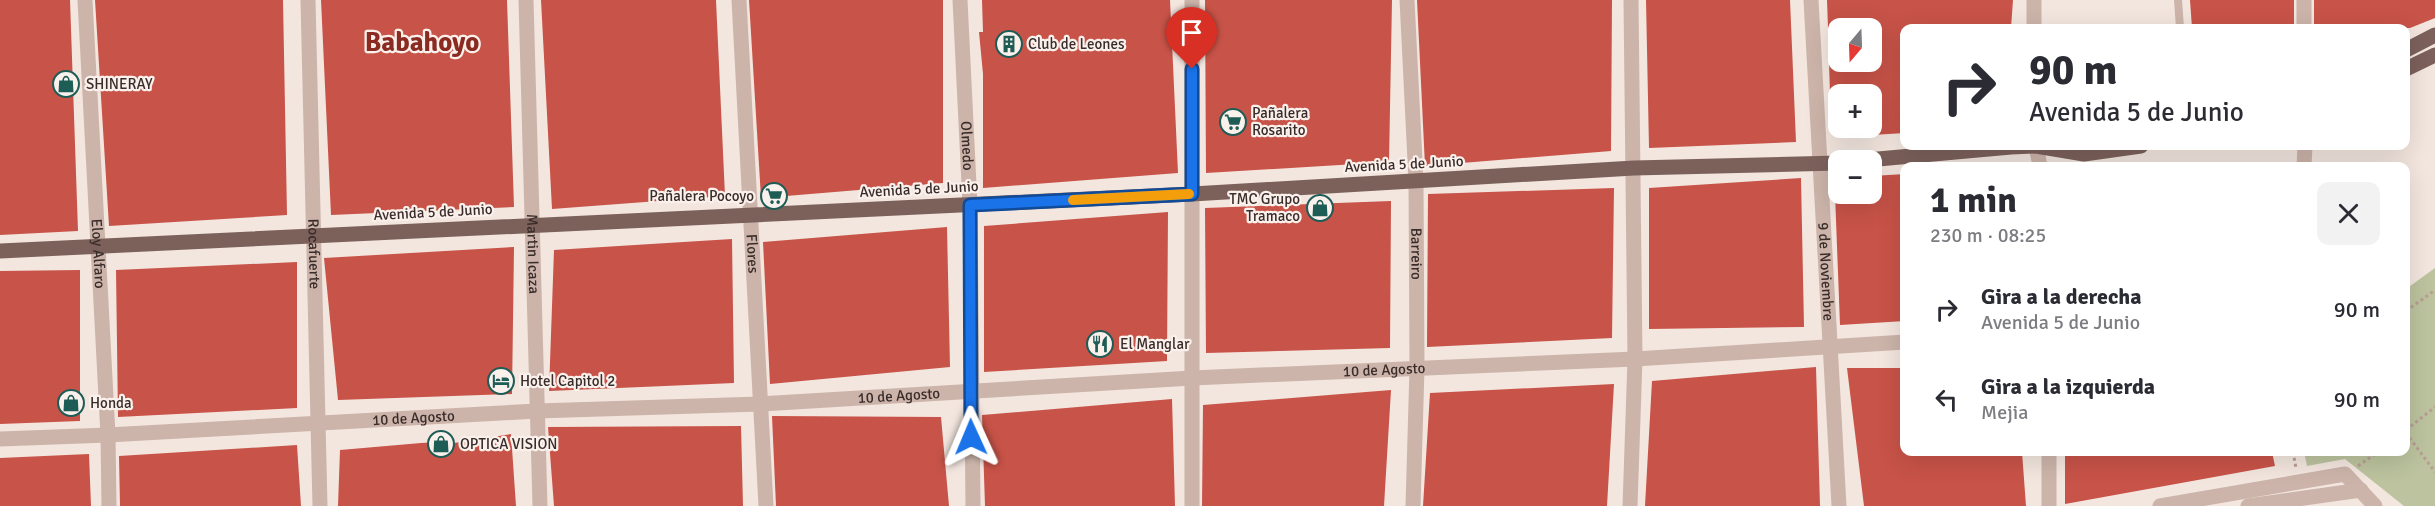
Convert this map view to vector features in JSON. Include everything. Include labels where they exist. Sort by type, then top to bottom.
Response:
[{"type":"main road","points":[[2410,48],[2435,35]]},
{"type":"main road","points":[[2410,67],[2435,55]]},
{"type":"main road","points":[[1882,159],[1988,150]]},
{"type":"main road","points":[[2060,150],[2084,154],[2112,150]]},
{"type":"main road","name":"Avenida 5 de Junio","points":[[0,251],[1192,194],[1634,168],[1828,164]]},
{"type":"street","name":"Eloy Alfaro","points":[[85,0],[108,435],[109,506]]},
{"type":"street","name":"Rocafuerte","points":[[308,0],[320,506]]},
{"type":"street","name":"Martin Icaza","points":[[526,0],[540,506]]},
{"type":"street","name":"Flores","points":[[738,0],[766,506]]},
{"type":"street","name":"Olmedo","points":[[960,0],[970,205],[970,391],[973,506]]},
{"type":"street","points":[[1192,0],[1192,506]]},
{"type":"street","name":"Barreiro","points":[[1407,0],[1416,181],[1417,368],[1413,506]]},
{"type":"street","points":[[1630,506],[1635,359],[1631,0]]},
{"type":"street","name":"9 de Noviembre","points":[[1811,0],[1839,506]]},
{"type":"street","points":[[2034,0],[2034,24]]},
{"type":"street","points":[[2304,0],[2304,24]]},
{"type":"street","name":"10 de Agosto","points":[[0,439],[537,411],[760,404],[1191,378],[1635,359],[1900,342]]},
{"type":"street","points":[[2049,456],[2049,506]]},
{"type":"street","points":[[2160,506],[2345,474],[2375,506]]},
{"type":"street","points":[[2248,506],[2361,490]]},
{"type":"lane","points":[[2178,0],[2180,24]]},
{"type":"path","points":[[2410,308],[2435,290]]},
{"type":"path","points":[[2410,428],[2435,407]]},
{"type":"path","points":[[2410,437],[2435,472]]},
{"type":"path","points":[[2345,474],[2372,456]]},
{"type":"green space","points":[[2435,268],[2435,506],[2404,506],[2345,459],[2307,466],[2305,456],[2410,456],[2410,286]]},
{"type":"building","points":[[0,0],[70,0],[78,231],[0,235]]},
{"type":"building","points":[[95,0],[283,0],[287,215],[109,226]]},
{"type":"building","points":[[321,0],[507,0],[514,207],[331,215]]},
{"type":"building","points":[[541,0],[716,0],[725,196],[552,209]]},
{"type":"building","points":[[749,0],[943,0],[943,183],[761,198]]},
{"type":"building","points":[[982,0],[1170,0],[1178,173],[983,188],[983,74],[979,32],[983,32]]},
{"type":"building","points":[[1205,0],[1392,0],[1389,162],[1206,173]]},
{"type":"building","points":[[1417,0],[1612,0],[1611,151],[1425,166]]},
{"type":"building","points":[[1646,0],[1790,0],[1796,142],[1649,148]]},
{"type":"building","points":[[1827,0],[2013,0],[2011,24],[1900,24],[1900,133],[1882,134],[1882,84],[1830,84],[1829,72],[1882,72],[1882,18],[1828,18],[1828,28]]},
{"type":"building","points":[[2190,0],[2294,0],[2294,24],[2192,24]]},
{"type":"building","points":[[2314,0],[2435,0],[2435,18],[2410,28],[2410,24],[2314,24]]},
{"type":"building","points":[[1900,174],[1900,321],[1840,325],[1835,204],[1882,204],[1882,175]]},
{"type":"building","points":[[1801,178],[1804,327],[1649,329],[1649,188]]},
{"type":"building","points":[[1614,188],[1612,338],[1427,347],[1428,194]]},
{"type":"building","points":[[1391,201],[1390,348],[1206,353],[1205,208]]},
{"type":"building","points":[[1168,212],[1167,361],[984,372],[984,226]]},
{"type":"building","points":[[947,227],[950,367],[770,384],[763,242]]},
{"type":"building","points":[[732,239],[734,383],[549,391],[554,250]]},
{"type":"building","points":[[514,247],[512,394],[338,400],[324,258]]},
{"type":"building","points":[[297,262],[297,408],[118,417],[116,270]]},
{"type":"building","points":[[80,270],[80,421],[0,424],[0,271]]},
{"type":"building","points":[[1816,367],[1820,506],[1645,506],[1652,381]]},
{"type":"building","points":[[1847,368],[1900,368],[1900,456],[2022,456],[2026,506],[1864,506]]},
{"type":"building","points":[[1614,384],[1607,506],[1423,506],[1430,393]]},
{"type":"building","points":[[1391,390],[1384,506],[1202,506],[1203,405]]},
{"type":"building","points":[[1172,399],[1175,506],[985,506],[982,415]]},
{"type":"building","points":[[772,416],[941,417],[949,506],[776,506]]},
{"type":"building","points":[[741,426],[743,506],[554,506],[548,427]]},
{"type":"building","points":[[511,434],[516,506],[338,506],[340,450],[421,443],[454,441],[454,443]]},
{"type":"building","points":[[297,445],[301,506],[120,506],[119,456]]},
{"type":"building","points":[[89,454],[91,506],[0,506],[0,458]]},
{"type":"building","points":[[2065,456],[2273,456],[2275,466],[2065,504]]},
{"type":"slow traffic","points":[[1073,200],[1189,194]]},
{"type":"place","name":"Club de Leones","points":[[1009,44]]},
{"type":"place","name":"SHINERAY","points":[[66,84]]},
{"type":"place","name":"Pañalera Rosarito","points":[[1233,122]]},
{"type":"place","name":"Pañalera Pocoyo","points":[[774,196]]},
{"type":"place","name":"TMC Grupo Tramaco","points":[[1320,208]]},
{"type":"place","name":"El Manglar","points":[[1100,344]]},
{"type":"place","name":"Hotel Capitol 2","points":[[501,381]]},
{"type":"place","name":"Honda","points":[[71,403]]},
{"type":"place","name":"OPTICA VISION","points":[[441,444]]},
{"type":"district","name":"Babahoyo","points":[[422,42]]},
{"type":"route","points":[[971,437],[970,205],[1192,194],[1192,69]]}]
